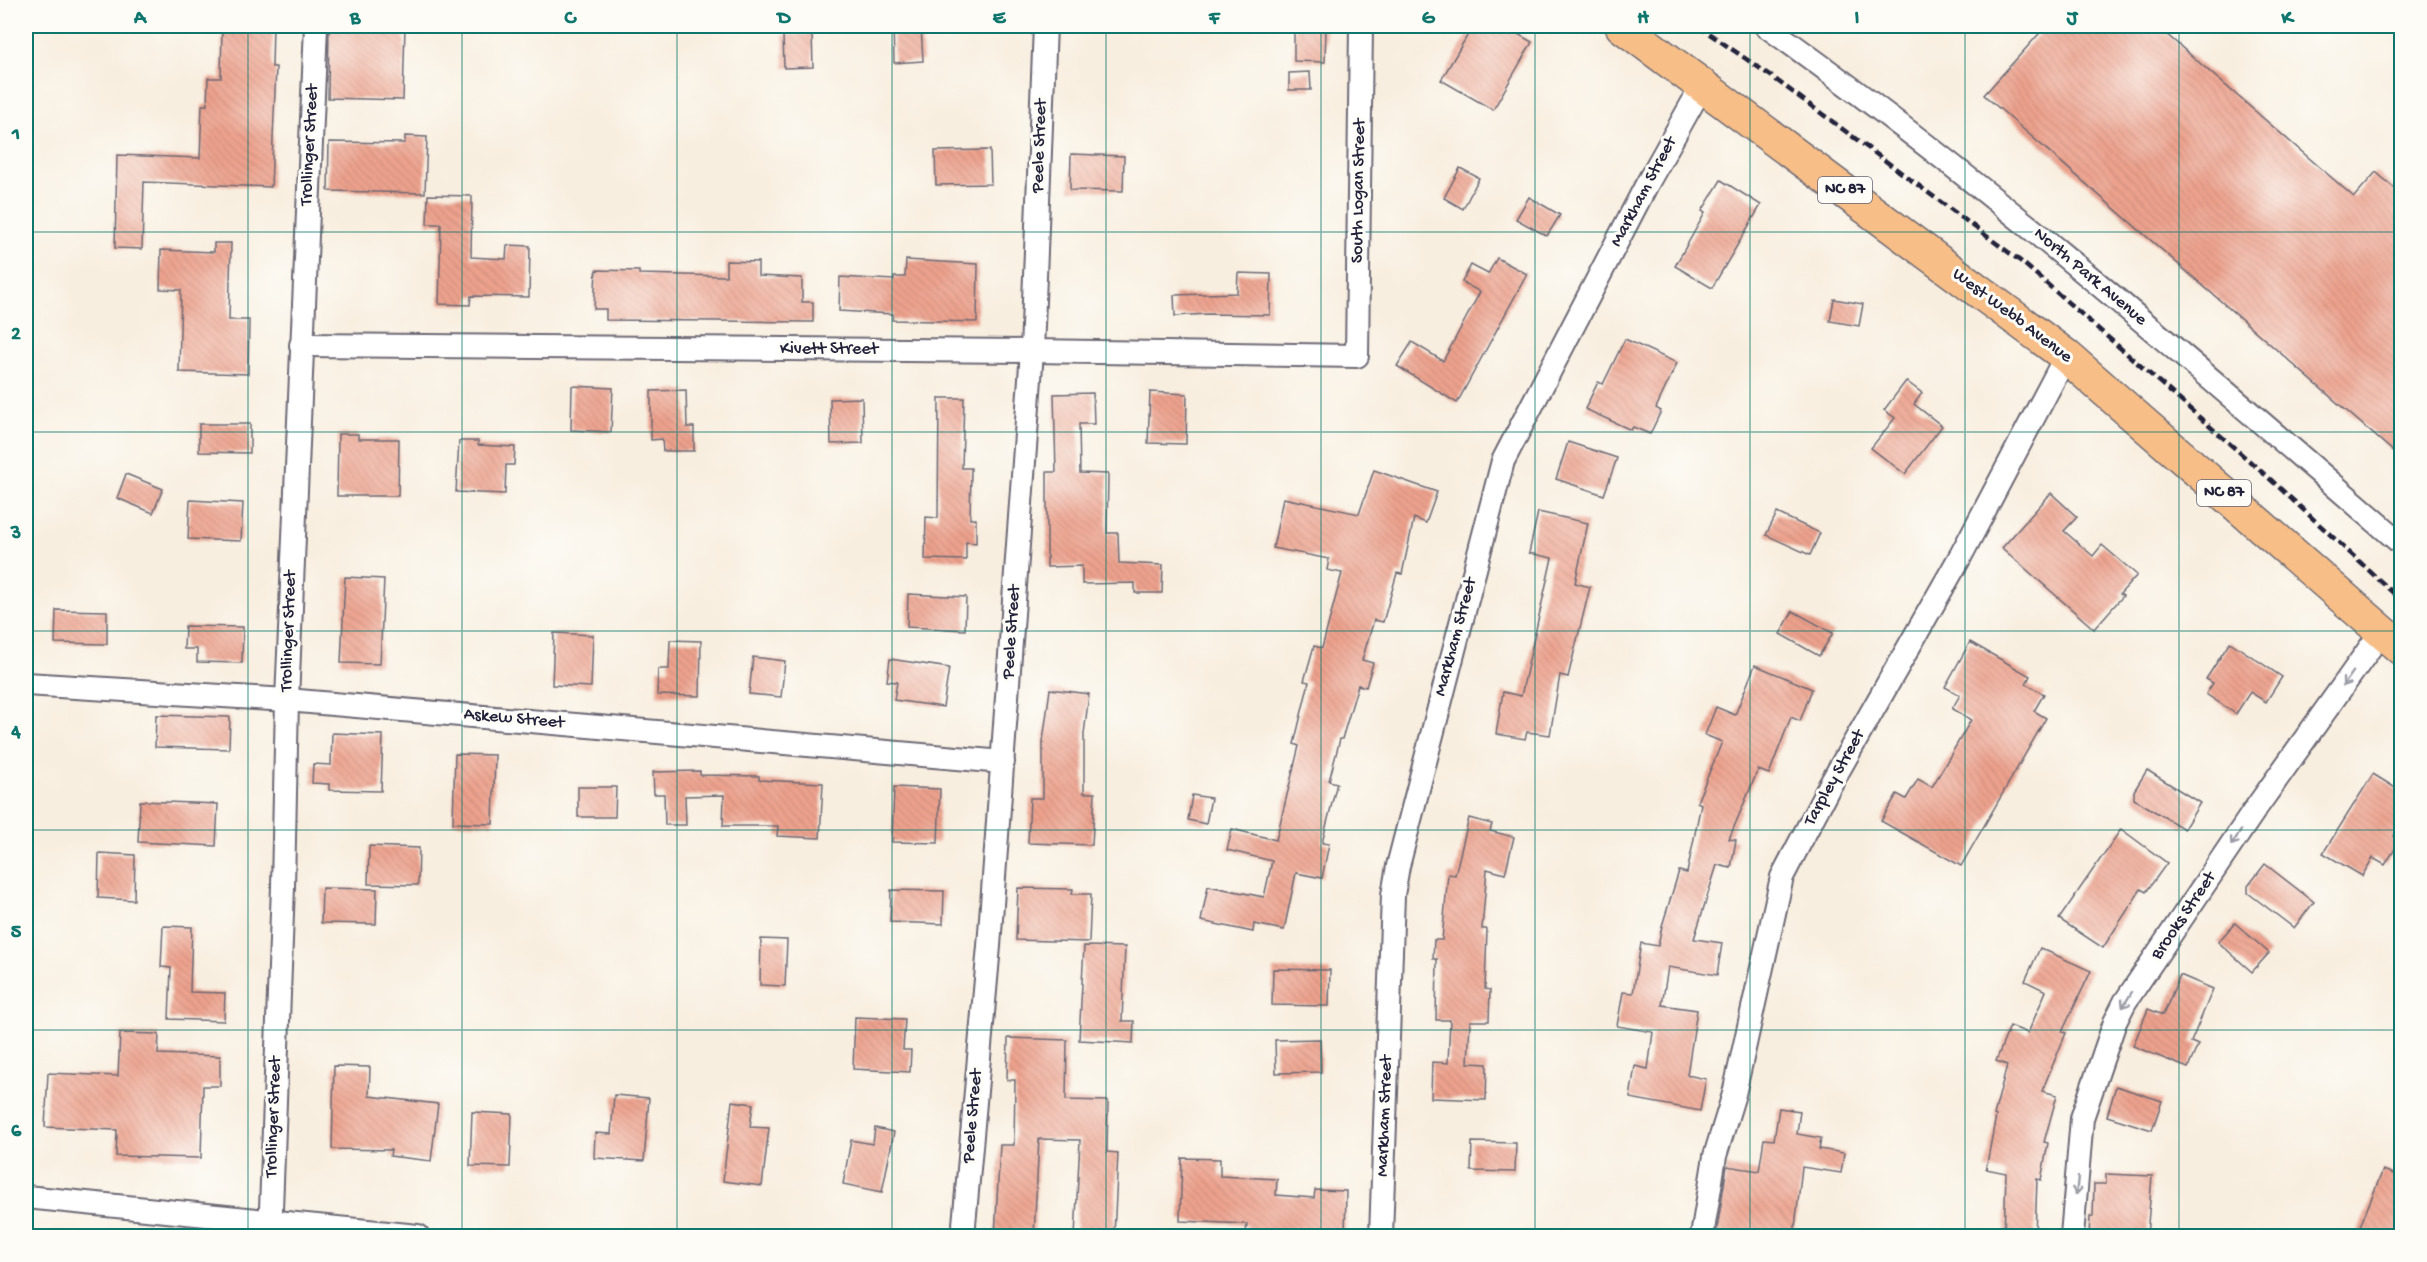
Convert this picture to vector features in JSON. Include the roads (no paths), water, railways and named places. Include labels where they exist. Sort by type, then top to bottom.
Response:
[{"type":"highway","name":"West Webb Avenue","points":[[1622,26],[2066,356],[2395,645]]},
{"type":"street","name":"Trollinger Street","points":[[270,1229],[284,886],[287,700],[316,26]]},
{"type":"street","name":"Peele Street","points":[[963,1236],[989,946],[1032,351],[1045,26]]},
{"type":"street","name":"South Logan Street","points":[[1358,356],[1361,26]]},
{"type":"street","name":"North Park Avenue","points":[[1766,26],[1921,140],[2049,242],[2402,544]]},
{"type":"street","name":"Markham Street","points":[[1381,1236],[1393,895],[1398,866],[1503,461],[1647,184],[1702,86]]},
{"type":"street","name":"Kivett Street","points":[[301,345],[1358,356]]},
{"type":"street","name":"Tarpley Street","points":[[1702,1236],[1715,1156],[1734,1094],[1782,877],[1829,787],[1960,557],[2066,356]]},
{"type":"street","name":"Brooks Street","points":[[2072,1236],[2082,1118],[2115,1022],[2126,1002],[2250,818],[2395,645]]},
{"type":"street","name":"Askew Street","points":[[26,684],[287,700],[1003,762]]},
{"type":"street","points":[[26,1197],[270,1229],[418,1236]]},
{"type":"railway","points":[[1698,26],[1771,76],[2023,263],[2270,479],[2402,601]]}]
